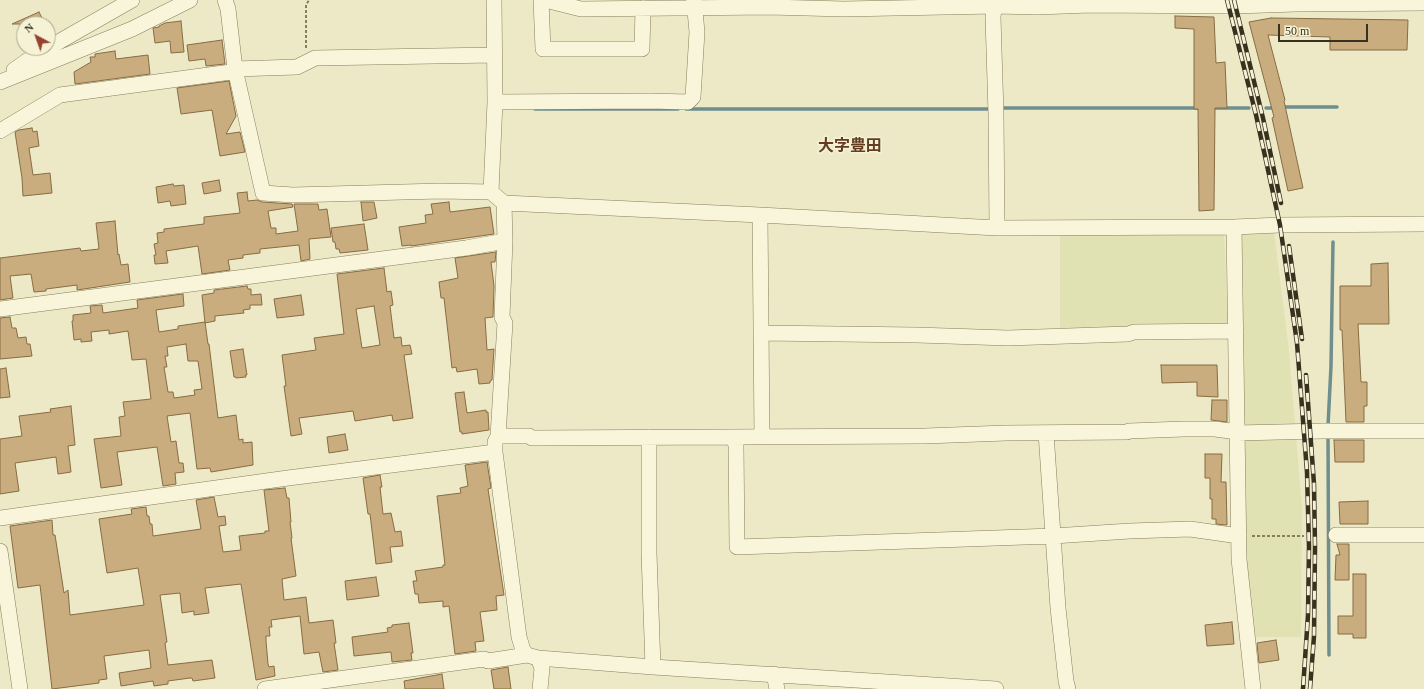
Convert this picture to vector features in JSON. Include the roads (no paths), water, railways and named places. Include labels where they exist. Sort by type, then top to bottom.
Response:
[{"type":"street","points":[[0,81],[34,56],[132,0]]},
{"type":"street","points":[[0,81],[132,29],[190,0]]},
{"type":"street","points":[[225,0],[228,8],[235,69],[263,193],[293,195],[440,191],[491,192],[504,203],[997,228],[1234,227],[1280,225],[1424,224]]},
{"type":"street","points":[[491,192],[494,102],[494,0]]},
{"type":"street","points":[[541,0],[543,49],[642,49],[643,8]]},
{"type":"street","points":[[545,0],[581,8],[643,8],[694,4],[844,9],[995,3],[1038,7],[1090,5],[1236,6],[1424,3]]},
{"type":"street","points":[[995,3],[993,17],[996,109],[997,228]]},
{"type":"street","points":[[494,102],[688,102],[693,97],[697,32],[694,4]]},
{"type":"street","points":[[0,131],[60,95],[231,72],[235,69],[297,67],[315,58],[494,55]]},
{"type":"street","points":[[504,203],[505,241],[502,317],[504,323],[498,436],[495,442],[495,452],[519,637],[523,650],[532,656],[542,668],[540,689]]},
{"type":"street","points":[[760,215],[762,437]]},
{"type":"street","points":[[1234,227],[1239,559],[1253,689]]},
{"type":"street","points":[[0,309],[458,249],[505,241]]},
{"type":"street","points":[[761,333],[918,334],[1008,338],[1128,334],[1134,332],[1236,331]]},
{"type":"street","points":[[498,436],[528,436],[532,438],[925,436],[1127,432],[1184,429],[1215,429],[1230,431],[1424,431]]},
{"type":"street","points":[[1046,433],[1061,637],[1068,689]]},
{"type":"street","points":[[649,437],[649,553],[653,667]]},
{"type":"street","points":[[733,437],[736,445],[737,547],[1053,536],[1190,529],[1239,536]]},
{"type":"street","points":[[0,518],[295,477],[495,452]]},
{"type":"street","points":[[1336,535],[1424,535]]},
{"type":"street","points":[[0,552],[20,689]]},
{"type":"street","points":[[265,689],[484,659],[488,660],[532,656],[653,667],[996,689]]},
{"type":"street","points":[[774,674],[777,689]]},
{"type":"waterway","points":[[1281,107],[1337,107]]},
{"type":"waterway","points":[[1000,108],[1198,108]]},
{"type":"waterway","points":[[1212,108],[1249,108]]},
{"type":"waterway","points":[[1266,108],[1275,108]]},
{"type":"waterway","points":[[535,109],[678,109]]},
{"type":"waterway","points":[[686,109],[992,109]]},
{"type":"waterway","points":[[1328,426],[1331,366],[1333,242]]},
{"type":"waterway","points":[[1328,435],[1329,655]]},
{"type":"railway","points":[[1227,0],[1256,115],[1280,225],[1297,343],[1307,472],[1309,547],[1308,615],[1303,689]]},
{"type":"railway","points":[[1234,0],[1263,118],[1281,203]]},
{"type":"railway","points":[[1289,246],[1302,339]]},
{"type":"railway","points":[[1306,375],[1314,484],[1315,547],[1314,636],[1310,689]]},
{"type":"district","name":"大字豊田","points":[[850,147]]}]
